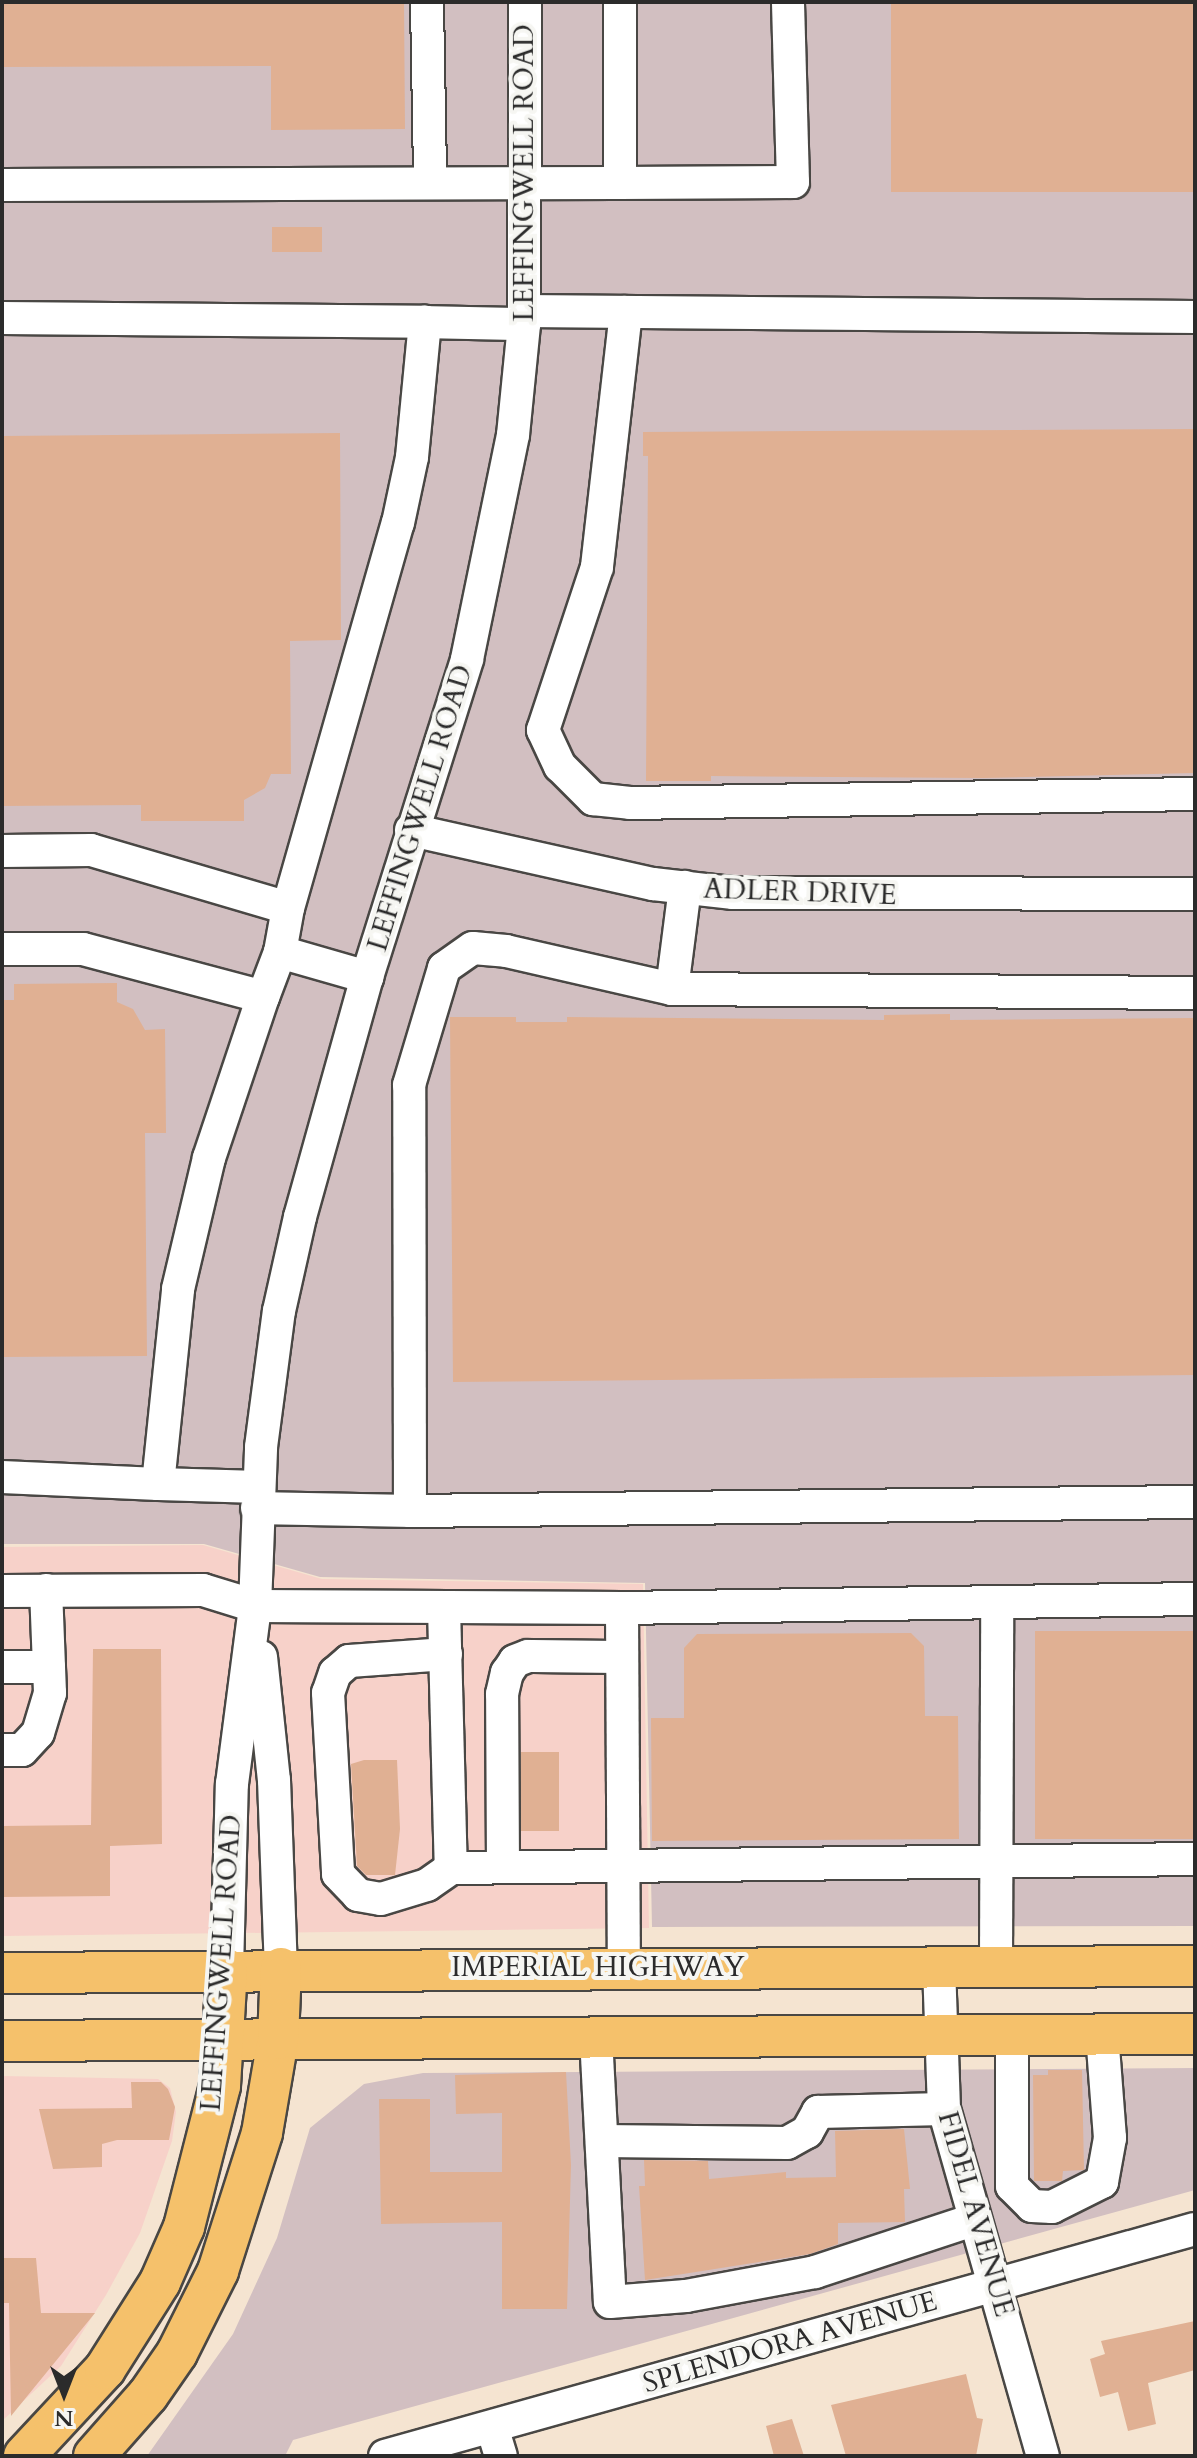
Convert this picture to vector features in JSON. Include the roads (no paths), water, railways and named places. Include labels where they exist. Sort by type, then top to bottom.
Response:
[{"type":"main road","name":"IMPERIAL HIGHWAY","points":[[2,1973],[281,1968],[1195,1966]]},
{"type":"main road","name":"LEFFINGWELL ROAD","points":[[94,2456],[162,2374],[218,2271],[262,2133],[278,2039],[281,1968]]},
{"type":"main road","name":"LEFFINGWELL ROAD","points":[[24,2456],[83,2397],[160,2282],[199,2182],[220,2086],[227,1969]]},
{"type":"main road","points":[[2,2041],[1195,2034]]},
{"type":"street","points":[[427,2],[430,182]]},
{"type":"street","name":"LEFFINGWELL ROAD","points":[[227,1969],[232,1784],[255,1606],[258,1498],[282,1298],[367,977],[487,582],[513,435],[524,318],[525,2]]},
{"type":"street","points":[[620,2],[620,183]]},
{"type":"street","points":[[2,185],[793,182],[788,2]]},
{"type":"street","points":[[626,312],[597,567],[543,730],[560,766],[593,799],[630,803],[1195,794]]},
{"type":"street","points":[[2,318],[425,322],[626,312],[1195,317]]},
{"type":"street","points":[[158,1484],[178,1289],[209,1158],[280,952],[288,908],[398,523],[412,457],[425,322]]},
{"type":"street","name":"ADLER DRIVE","points":[[411,830],[685,887],[858,897],[1195,894]]},
{"type":"street","points":[[2,851],[91,850],[288,908]]},
{"type":"street","points":[[672,989],[685,887]]},
{"type":"street","points":[[410,1511],[409,1085],[444,968],[473,948],[506,951],[672,989],[1195,993]]},
{"type":"street","points":[[2,949],[83,949],[263,997]]},
{"type":"street","points":[[280,952],[367,977]]},
{"type":"street","points":[[2,1477],[158,1484],[258,1498],[410,1511],[1195,1502]]},
{"type":"street","points":[[2,1750],[22,1750],[38,1733],[50,1693],[46,1590]]},
{"type":"street","points":[[2,1591],[203,1590],[255,1606],[444,1608],[1195,1599]]},
{"type":"street","points":[[996,1966],[997,1602]]},
{"type":"street","name":"LEFFINGWELL ROAD","points":[[255,1606],[274,1780],[281,1968]]},
{"type":"street","points":[[444,1608],[451,1868]]},
{"type":"street","points":[[622,1608],[624,1967]]},
{"type":"street","points":[[446,1654],[349,1661],[335,1673],[328,1708],[338,1874],[358,1895],[381,1899],[427,1885],[451,1868],[1195,1859]]},
{"type":"street","points":[[503,1867],[502,1694],[507,1673],[515,1661],[528,1656],[622,1657]]},
{"type":"street","points":[[2,1667],[49,1667]]},
{"type":"street","name":"FIDEL AVENUE","points":[[939,1966],[944,2109],[973,2220],[995,2284],[1043,2456]]},
{"type":"street","points":[[1012,2035],[1012,2186],[1032,2206],[1052,2207],[1102,2182],[1110,2138],[1102,2035]]},
{"type":"street","points":[[596,2037],[610,2302],[686,2296],[815,2272],[973,2220]]},
{"type":"street","points":[[602,2141],[787,2143],[807,2132],[818,2112],[944,2109]]},
{"type":"street","name":"SPLENDORA AVENUE","points":[[385,2456],[496,2442],[995,2284],[1195,2229]]}]
